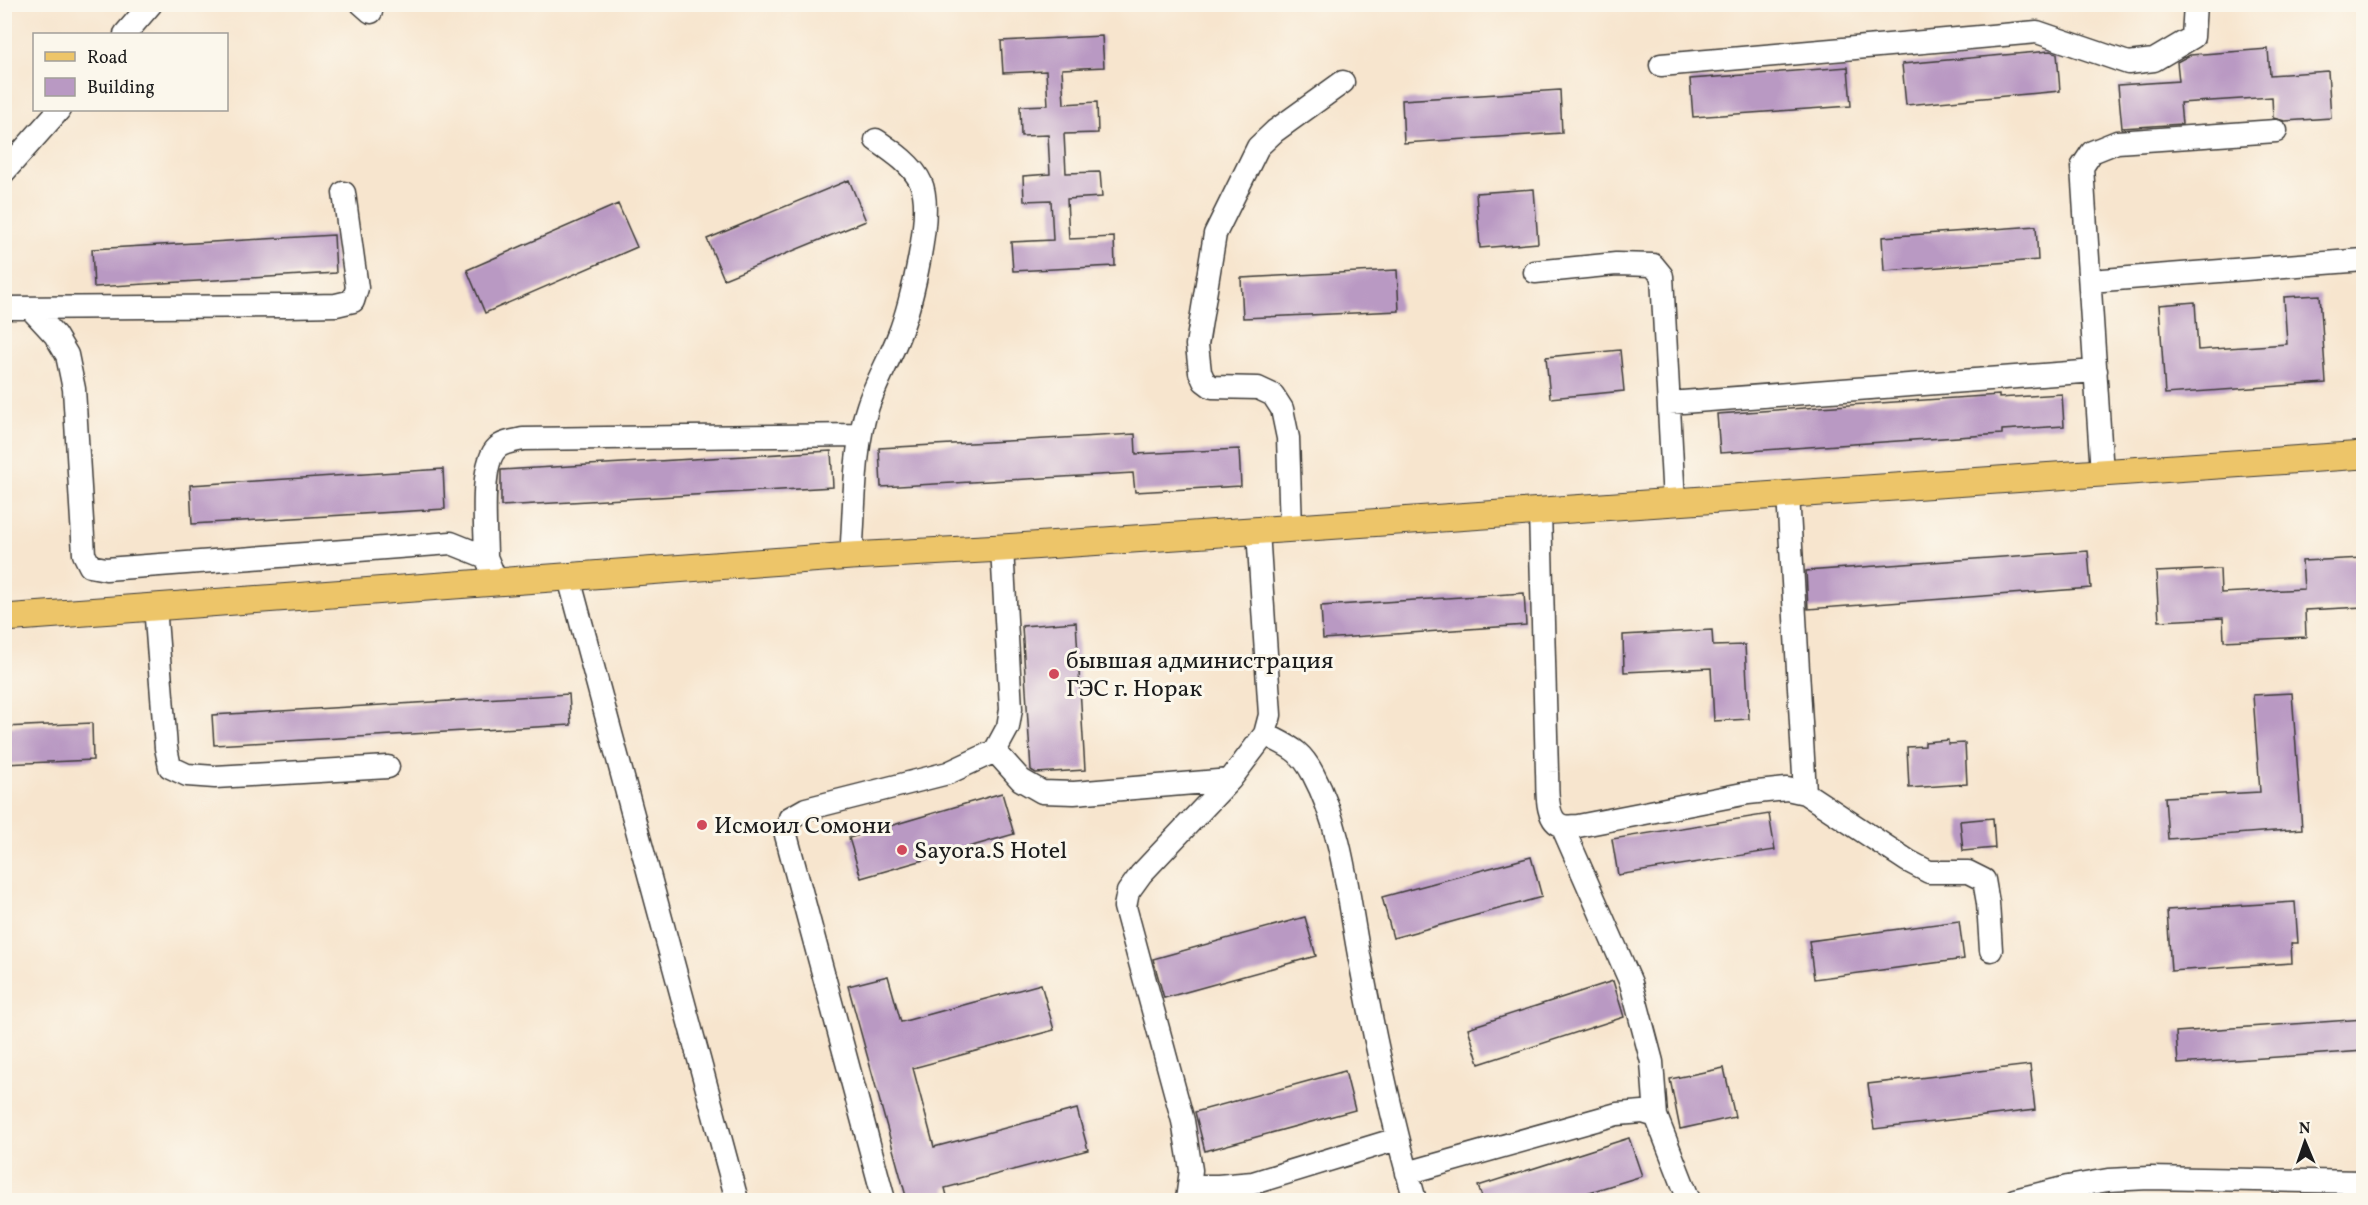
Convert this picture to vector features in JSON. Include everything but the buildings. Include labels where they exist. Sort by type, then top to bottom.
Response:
[{"type":"main road","points":[[4,618],[851,556],[1258,531],[2364,455]]},
{"type":"street","points":[[126,33],[151,4]]},
{"type":"street","points":[[1661,65],[2037,32],[2128,63],[2154,60],[2193,37],[2195,4]]},
{"type":"street","points":[[1292,528],[1288,438],[1282,410],[1273,395],[1258,388],[1212,387],[1204,381],[1197,345],[1215,234],[1258,147],[1275,131],[1343,82]]},
{"type":"street","points":[[4,172],[58,111]]},
{"type":"street","points":[[2102,473],[2082,167],[2092,152],[2117,142],[2276,131]]},
{"type":"street","points":[[851,556],[860,435],[868,406],[900,334],[920,255],[927,200],[921,182],[900,157],[876,140]]},
{"type":"street","points":[[4,308],[336,305],[353,301],[357,288],[344,193]]},
{"type":"street","points":[[2090,281],[2364,260]]},
{"type":"street","points":[[1535,272],[1616,264],[1653,265],[1662,276],[1674,502]]},
{"type":"street","points":[[30,308],[55,335],[67,355],[74,389],[84,554],[90,566],[106,570],[451,543],[486,557]]},
{"type":"street","points":[[1669,403],[2096,371]]},
{"type":"street","points":[[497,582],[486,557],[486,483],[489,458],[498,446],[523,439],[860,435]]},
{"type":"street","points":[[1788,494],[1805,793]]},
{"type":"street","points":[[1540,511],[1549,801],[1552,819],[1562,826],[1631,983],[1652,1062],[1656,1116],[1689,1200]]},
{"type":"street","points":[[1258,531],[1270,715],[1265,734],[1230,780],[1141,874],[1128,892],[1125,907],[1183,1121],[1191,1170],[1189,1193],[1218,1186],[1253,1183],[1398,1139]]},
{"type":"street","points":[[884,1200],[786,835],[790,818],[806,809],[948,774],[995,751],[1008,727],[1011,709],[1002,548]]},
{"type":"street","points":[[569,578],[737,1200]]},
{"type":"street","points":[[155,606],[166,748],[170,767],[187,775],[216,777],[388,767]]},
{"type":"street","points":[[1265,734],[1298,751],[1313,774],[1328,812],[1342,860],[1360,962],[1398,1139],[1415,1200]]},
{"type":"street","points":[[995,751],[1021,780],[1042,792],[1074,792],[1230,780]]},
{"type":"street","points":[[1562,826],[1578,826],[1748,794],[1787,789],[1805,793],[1929,872],[1968,872],[1984,880],[1991,951]]},
{"type":"street","points":[[1407,1173],[1617,1114],[1642,1112],[1656,1116]]},
{"type":"street","points":[[2015,1200],[2068,1187],[2149,1178],[2364,1182]]},
{"type":"place","name":"бывшая администрация ГЭС г. Норак","points":[[1054,674]]},
{"type":"place","name":"Исмоил Сомони","points":[[702,825]]},
{"type":"place","name":"Sayora.S Hotel","points":[[902,850]]}]
